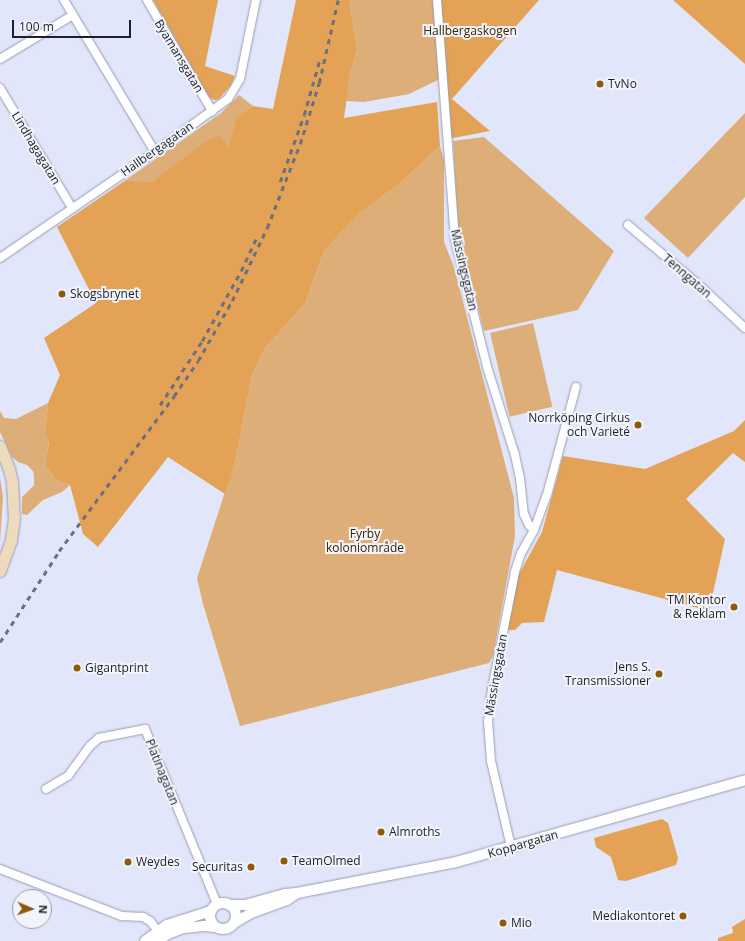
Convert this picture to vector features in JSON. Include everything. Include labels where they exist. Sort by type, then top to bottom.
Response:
[{"type":"main road","points":[[0,446],[9,468],[12,482],[14,518],[11,540],[0,571]]},
{"type":"street","points":[[64,0],[155,152]]},
{"type":"street","name":"Byamansgatan","points":[[147,0],[212,111]]},
{"type":"street","name":"Hallbergagatan","points":[[0,258],[155,152],[228,99],[240,79],[256,0]]},
{"type":"street","name":"Mässingsgatan","points":[[437,0],[455,239],[488,370],[515,456],[520,478],[524,514],[529,525],[534,530]]},
{"type":"street","points":[[0,59],[73,15]]},
{"type":"street","name":"Lindhagagatan","points":[[0,88],[72,208]]},
{"type":"street","name":"Tenngatan","points":[[628,225],[745,328]]},
{"type":"street","name":"Mässingsgatan","points":[[511,847],[490,761],[488,721],[492,689],[515,572],[521,553],[534,530],[547,495],[576,387]]},
{"type":"street","name":"Platinagatan","points":[[46,790],[68,776],[90,746],[99,738],[145,729],[214,908]]},
{"type":"street","name":"Koppargatan","points":[[229,905],[245,905],[285,894],[297,893],[456,862],[745,780]]},
{"type":"street","points":[[0,869],[122,916],[143,917],[159,936]]},
{"type":"street","name":"Koppargatan","points":[[234,923],[251,913],[287,900],[297,893]]},
{"type":"street","points":[[145,941],[184,928],[204,926],[227,929],[234,923],[236,917],[235,911],[229,905],[223,903],[214,908],[175,922],[159,936]]},
{"type":"street","points":[[214,908],[210,920],[216,927]]},
{"type":"green space","points":[[153,0],[218,0],[205,66],[235,76],[231,85],[219,99],[215,100],[209,98]]},
{"type":"green space","points":[[296,0],[351,0],[350,6],[357,49],[350,75],[344,118],[437,102],[440,146],[399,184],[360,213],[324,251],[305,304],[265,348],[252,375],[236,458],[225,494],[168,457],[98,547],[83,534],[70,485],[56,480],[45,465],[49,443],[45,433],[48,403],[60,375],[44,338],[96,303],[57,227],[126,180],[152,182],[204,143],[219,135],[228,146],[236,118],[253,106],[273,109]]},
{"type":"green space","points":[[351,0],[437,0],[442,78],[409,94],[364,102],[346,101],[350,75],[357,49],[350,6]]},
{"type":"green space","name":"Hallbergaskogen","points":[[437,0],[539,0],[452,99],[490,131],[448,139]]},
{"type":"green space","points":[[673,0],[745,0],[745,64]]},
{"type":"green space","points":[[239,95],[253,106],[236,119],[228,146],[171,170],[152,182],[126,180],[221,113]]},
{"type":"green space","points":[[745,113],[745,197],[688,258],[644,218]]},
{"type":"green space","points":[[484,137],[614,251],[578,310],[484,331],[458,230],[453,141]]},
{"type":"green space","name":"Fyrby koloniområde","points":[[440,146],[444,160],[444,242],[454,267],[514,498],[515,536],[493,656],[489,663],[240,726],[203,604],[197,578],[236,458],[252,375],[265,348],[305,304],[324,251],[360,213],[399,184]]},
{"type":"green space","points":[[533,323],[552,407],[509,417],[490,333]]},
{"type":"green space","points":[[48,403],[45,433],[49,442],[45,465],[56,480],[70,485],[62,492],[43,500],[27,515],[22,514],[22,497],[34,485],[33,471],[27,465],[18,462],[12,457],[0,432],[0,411],[4,418],[16,419]]},
{"type":"green space","points":[[745,420],[745,462],[733,453],[686,499],[725,539],[709,611],[557,570],[544,622],[522,623],[515,630],[507,630],[518,576],[542,532],[563,456],[645,469],[734,431]]},
{"type":"green space","points":[[0,478],[3,497],[0,543]]},
{"type":"green space","points":[[662,819],[668,823],[678,858],[676,865],[626,881],[618,880],[611,857],[596,847],[594,838]]},
{"type":"green space","points":[[745,919],[745,941],[718,941],[718,938],[733,933],[732,927]]},
{"type":"railway","points":[[0,642],[59,551],[174,396],[198,361],[232,301],[267,228],[300,144],[319,83],[338,0]]},
{"type":"railway","points":[[280,182],[304,115],[319,62]]},
{"type":"railway","points":[[160,405],[202,341],[241,271],[256,239]]},
{"type":"place","name":"TvNo","points":[[600,84]]},
{"type":"place","name":"Skogsbrynet","points":[[62,294]]},
{"type":"place","name":"Norrköping Cirkus och Varieté","points":[[638,425]]},
{"type":"place","name":"TM Kontor & Reklam","points":[[734,607]]},
{"type":"place","name":"Gigantprint","points":[[77,668]]},
{"type":"place","name":"Jens S. Transmissioner","points":[[659,674]]},
{"type":"place","name":"Almroths","points":[[381,832]]},
{"type":"place","name":"TeamOlmed","points":[[284,861]]},
{"type":"place","name":"Weydes","points":[[128,862]]},
{"type":"place","name":"Securitas","points":[[251,867]]},
{"type":"place","name":"Mediakontoret","points":[[683,916]]},
{"type":"place","name":"Mio","points":[[503,923]]}]
